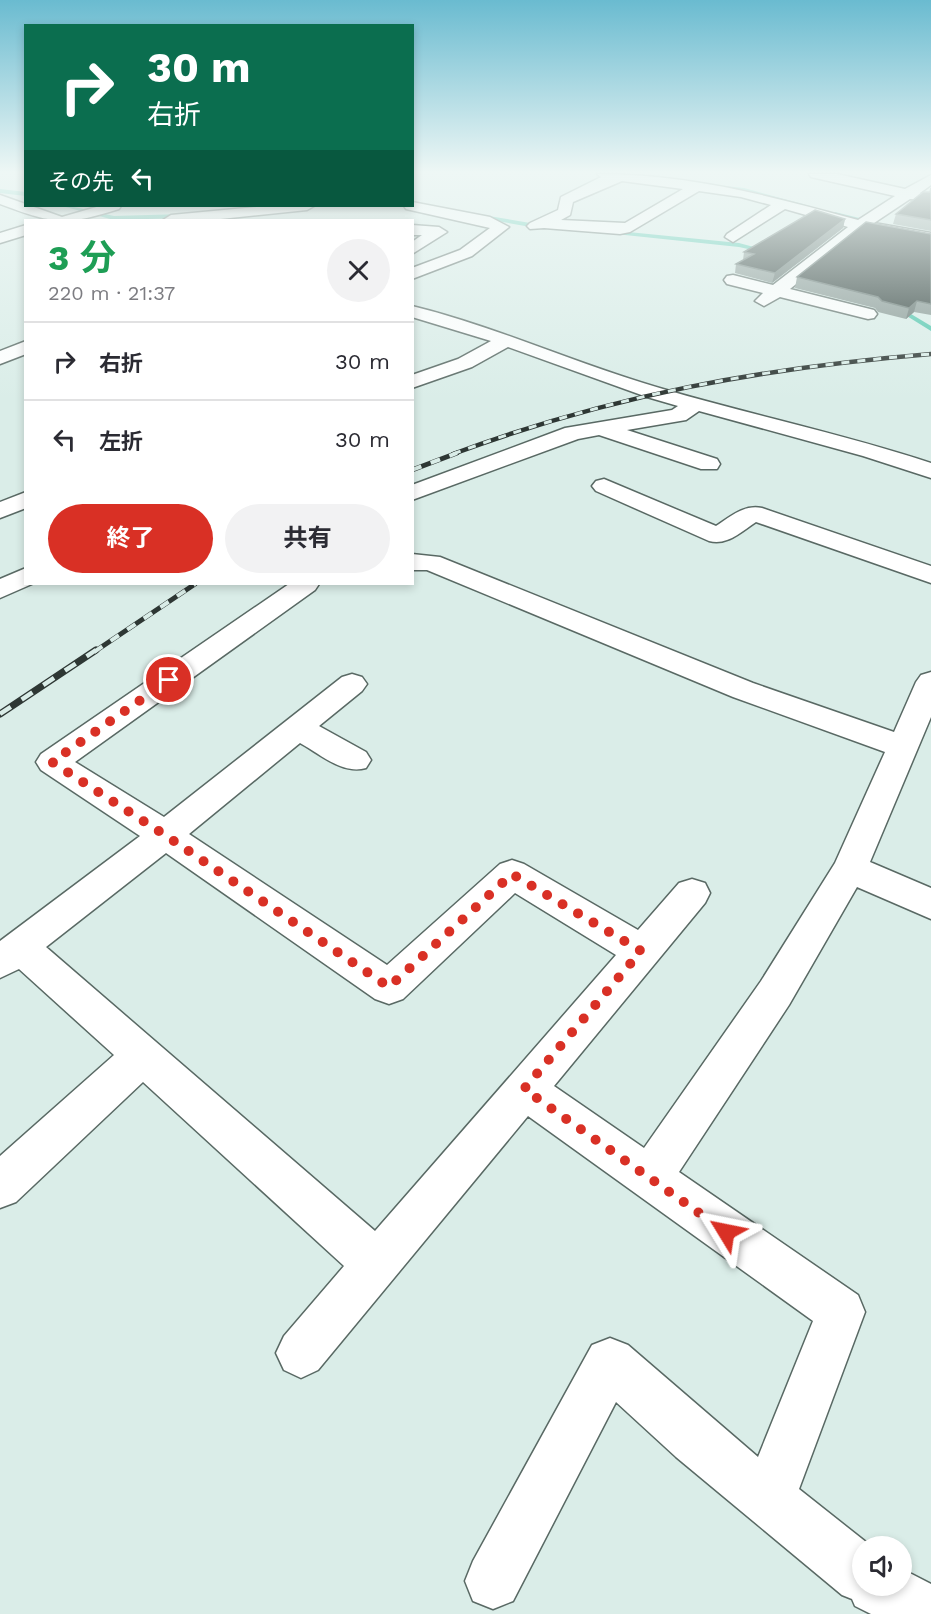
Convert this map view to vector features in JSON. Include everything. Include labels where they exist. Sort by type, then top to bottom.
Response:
[{"type":"street","points":[[414,273],[466,254],[472,249]]},
{"type":"street","points":[[770,296],[829,249]]},
{"type":"street","points":[[733,280],[770,296],[868,314]]},
{"type":"street","points":[[414,312],[507,340],[696,405],[871,451],[931,471]]},
{"type":"street","points":[[414,381],[465,363],[507,340]]},
{"type":"street","points":[[0,358],[24,348]]},
{"type":"street","points":[[414,492],[573,433],[678,415],[696,405]]},
{"type":"street","points":[[598,427],[709,464]]},
{"type":"street","points":[[604,486],[718,536],[753,513],[931,575]]},
{"type":"street","points":[[0,511],[24,500]]},
{"type":"street","points":[[414,562],[431,562],[743,690],[903,747]]},
{"type":"street","points":[[0,590],[24,577]]},
{"type":"street","points":[[305,585],[52,762],[165,835],[389,987],[512,874],[641,951]]},
{"type":"street","points":[[649,1178],[775,993],[850,868],[931,682]]},
{"type":"street","points":[[352,684],[165,835],[10,954],[142,1056],[376,1263]]},
{"type":"street","points":[[298,728],[356,760]]},
{"type":"street","points":[[850,868],[931,904]]},
{"type":"street","points":[[301,1353],[692,893]]},
{"type":"street","points":[[0,1186],[142,1056]]},
{"type":"street","points":[[524,1089],[841,1312],[768,1499]]},
{"type":"street","points":[[493,1581],[610,1363],[694,1439],[852,1567]]},
{"type":"street","points":[[895,1596],[930,1614]]},
{"type":"building","points":[[749,249],[806,249],[775,273],[736,264],[754,254],[744,252]]},
{"type":"building","points":[[832,249],[931,249],[931,304],[917,301],[909,308],[882,301],[878,297],[797,277]]},
{"type":"waterway","points":[[758,249],[766,251]]},
{"type":"waterway","points":[[896,307],[931,329]]},
{"type":"railway","points":[[453,454],[571,415],[688,387],[808,367],[931,354]]},
{"type":"railway","points":[[414,469],[457,453]]},
{"type":"railway","points":[[94,652],[194,585]]},
{"type":"railway","points":[[0,714],[96,650]]},
{"type":"route","points":[[169,680],[52,762],[165,835],[389,987],[512,874],[641,951],[524,1089],[726,1232]]}]
